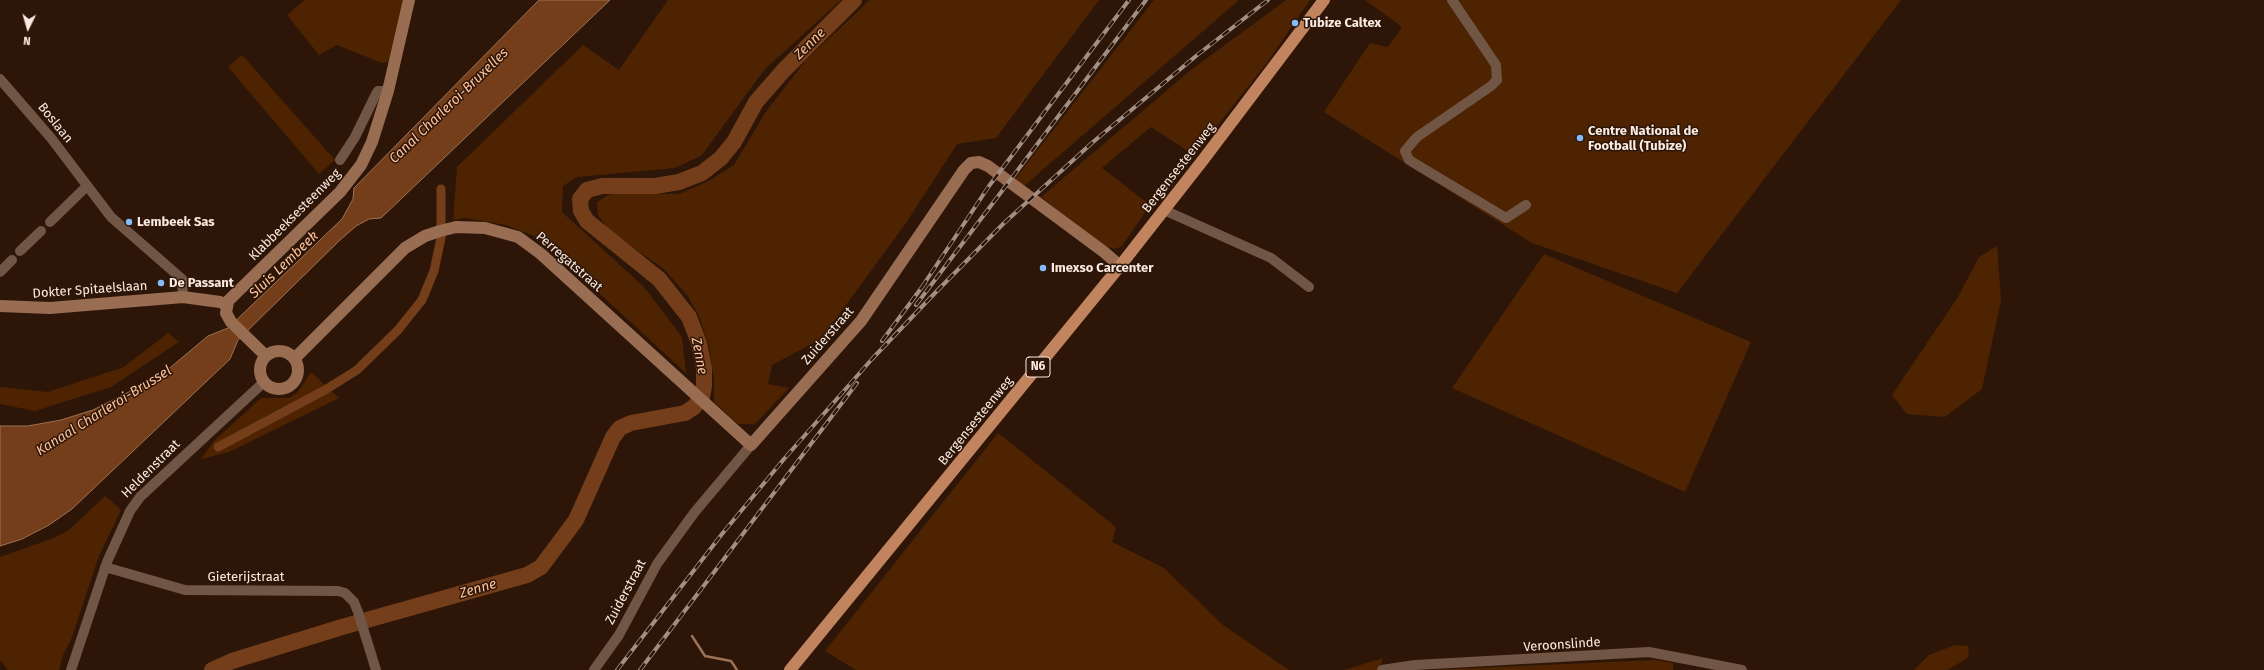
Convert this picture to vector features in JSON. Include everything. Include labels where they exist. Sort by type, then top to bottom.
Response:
[{"type":"main road","name":"Bergensesteenweg","points":[[790,670],[1120,266],[1269,74],[1324,0]]},
{"type":"street","name":"Klabbeeksesteenweg","points":[[226,305],[237,291],[263,268],[352,178],[372,142],[388,92],[409,0]]},
{"type":"street","points":[[1452,0],[1496,65],[1497,80],[1491,86],[1417,137],[1405,151],[1409,160],[1506,218],[1526,205]]},
{"type":"street","name":"Boslaan","points":[[0,79],[51,138],[111,218],[182,279],[183,297]]},
{"type":"street","name":"Klabbeeksesteenweg","points":[[340,160],[355,137],[378,91],[388,92]]},
{"type":"street","name":"Zuiderstraat","points":[[594,670],[619,635],[657,564],[694,512],[861,321],[964,170],[971,163],[979,162],[988,166],[1104,252],[1120,266]]},
{"type":"street","points":[[50,222],[87,186]]},
{"type":"street","points":[[1164,210],[1271,258],[1309,288]]},
{"type":"street","name":"Perregatstraat","points":[[295,358],[405,248],[425,236],[456,228],[485,228],[518,237],[541,254],[751,445]]},
{"type":"street","points":[[20,251],[41,231]]},
{"type":"street","points":[[0,272],[12,260]]},
{"type":"street","points":[[183,297],[220,302],[226,305],[226,313],[232,322],[266,356]]},
{"type":"street","name":"Dokter Spitaelslaan","points":[[0,306],[50,308],[183,297]]},
{"type":"street","points":[[281,350],[289,353],[295,358],[299,370],[294,383],[288,387],[276,389],[264,382],[260,369],[266,356],[281,350]]},
{"type":"street","name":"Heldenstraat","points":[[71,670],[105,567],[125,519],[140,497],[264,382]]},
{"type":"street","name":"Gieterijstraat","points":[[105,567],[185,590],[338,591],[350,597],[358,612],[376,670]]},
{"type":"street","name":"Veroonslinde","points":[[1382,670],[1415,665],[1649,652],[1742,670]]},
{"type":"shaded area","points":[[305,0],[404,0],[388,62],[382,63],[337,45],[319,55],[287,15]]},
{"type":"shaded area","points":[[668,0],[841,0],[764,70],[702,155],[675,168],[577,177],[563,186],[562,212],[644,287],[682,337],[686,373],[539,238],[506,225],[465,218],[453,220],[457,167],[583,45],[619,70]]},
{"type":"shaded area","points":[[870,0],[1099,0],[996,138],[957,144],[906,223],[821,339],[772,365],[768,384],[789,388],[755,424],[738,424],[714,402],[714,379],[709,346],[699,316],[687,295],[664,269],[609,231],[598,215],[597,202],[608,195],[620,193],[679,194],[707,182],[734,165],[765,113],[806,60]]},
{"type":"shaded area","points":[[1154,0],[1239,0],[1024,186],[1015,179]]},
{"type":"shaded area","points":[[1286,0],[1310,0],[1266,64],[1194,155],[1151,127],[1102,168],[1150,205],[1122,246],[1115,249],[1104,246],[1041,197],[1191,70]]},
{"type":"shaded area","name":"Centre National de Football (Tubize)","points":[[1365,0],[1901,0],[1677,293],[1532,243],[1324,112],[1370,43],[1388,47],[1402,27]]},
{"type":"shaded area","points":[[242,55],[335,160],[319,174],[228,67]]},
{"type":"shaded area","points":[[1997,246],[2001,300],[1982,389],[1945,417],[1907,414],[1892,395],[1958,297],[1979,257]]},
{"type":"shaded area","points":[[1544,254],[1751,342],[1685,492],[1452,388]]},
{"type":"shaded area","points":[[168,333],[179,342],[111,387],[35,411],[0,404],[0,387],[48,392],[124,367]]},
{"type":"shaded area","points":[[311,372],[339,398],[229,452],[201,459],[214,441],[261,398],[289,398],[298,392]]},
{"type":"shaded area","points":[[998,433],[1116,527],[1112,542],[1164,568],[1223,625],[1289,670],[856,670],[825,651]]},
{"type":"shaded area","points":[[105,496],[121,510],[99,556],[71,640],[63,655],[59,670],[8,670],[0,660],[0,557],[54,538],[69,530]]},
{"type":"shaded area","points":[[1955,645],[1968,646],[1969,657],[1948,670],[1914,670],[1929,655]]},
{"type":"shaded area","points":[[1383,658],[1379,670],[1344,670]]},
{"type":"shaded area","points":[[1655,660],[1673,663],[1673,670],[1431,670]]},
{"type":"water","points":[[539,0],[610,0],[381,218],[369,219],[356,226],[340,240],[238,340],[230,359],[72,509],[49,525],[22,539],[0,546],[0,426],[28,426],[61,420],[93,410],[159,377],[208,336],[228,328],[342,219],[353,199],[354,188]]},
{"type":"waterway","name":"Zenne","points":[[212,670],[232,661],[342,627],[527,575],[541,567],[576,520],[613,437],[620,428],[631,423],[685,413],[694,407],[702,397],[704,386],[704,368],[699,343],[689,317],[659,279],[587,221],[581,211],[580,199],[587,190],[602,186],[655,186],[679,182],[702,173],[721,158],[734,142],[756,102],[783,71],[854,0]]},
{"type":"waterway","points":[[218,447],[325,390],[357,370],[398,330],[422,300],[434,271],[441,238],[441,189]]},
{"type":"waterway","points":[[692,636],[705,656],[731,661],[737,670]]},
{"type":"railway","points":[[922,287],[989,186],[1129,0]]},
{"type":"railway","points":[[916,305],[1146,0]]},
{"type":"railway","points":[[617,670],[722,534],[784,459],[872,359],[934,294],[1003,224],[1093,142],[1196,56],[1268,0]]},
{"type":"railway","points":[[882,341],[925,283]]},
{"type":"railway","points":[[640,670],[857,383]]},
{"type":"place","name":"Tubize Caltex","points":[[1295,23]]},
{"type":"place","name":"Centre National de Football (Tubize)","points":[[1580,138]]},
{"type":"place","name":"Lembeek Sas","points":[[129,222]]},
{"type":"place","name":"Imexso Carcenter","points":[[1043,268]]},
{"type":"place","name":"De Passant","points":[[161,283]]},
{"type":"water label","name":"Canal Charleroi-Bruxelles","points":[[449,106]]},
{"type":"water label","name":"Sluis Lembeek","points":[[284,265]]},
{"type":"water label","name":"Kanaal Charleroi-Brussel","points":[[104,411]]}]
